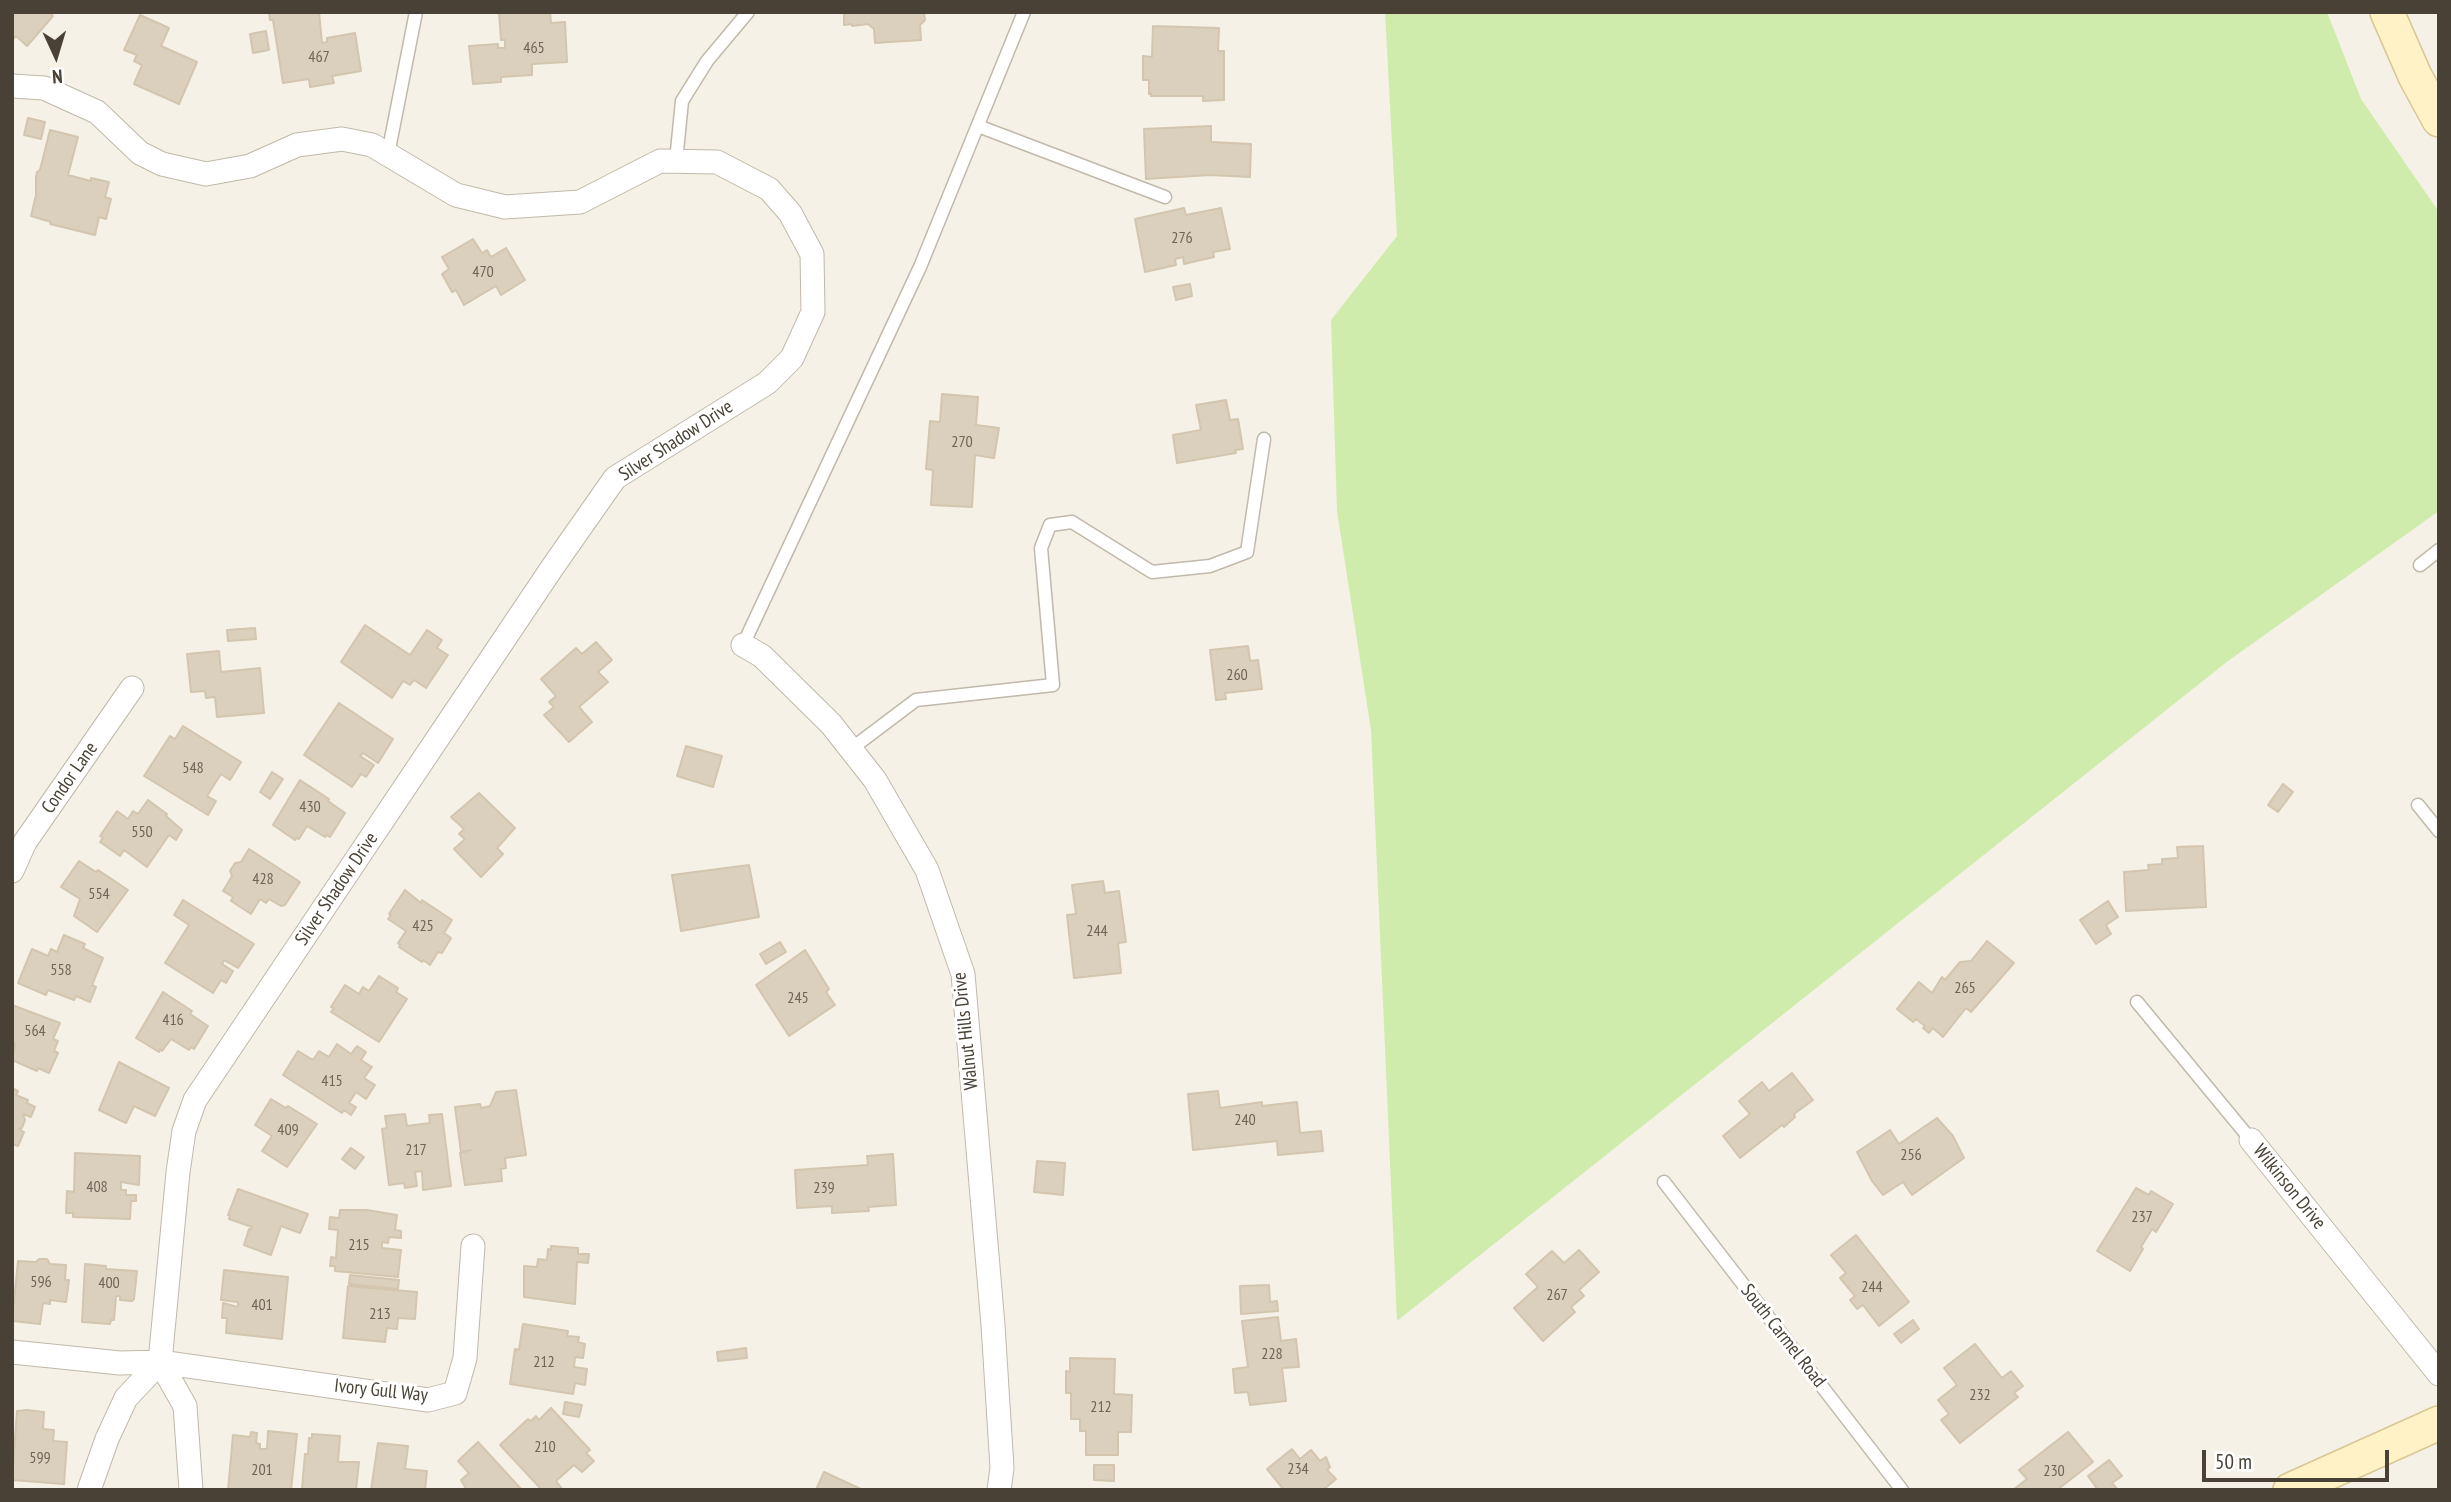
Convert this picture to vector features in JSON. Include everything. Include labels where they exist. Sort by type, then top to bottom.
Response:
[{"type":"street","points":[[2387,12],[2415,76],[2439,120]]},
{"type":"street","name":"Silver Shadow Drive","points":[[12,86],[44,88],[97,112],[140,153],[162,164],[206,174],[250,166],[298,145],[342,139],[372,145],[456,195],[505,207],[580,202],[660,161],[717,162],[769,188],[790,213],[811,254],[813,312],[792,358],[767,383],[615,478],[195,1100],[184,1131],[178,1172],[160,1362]]},
{"type":"street","name":"Walnut Hills Drive","points":[[743,645],[762,656],[831,724],[875,780],[927,870],[963,974],[993,1325],[1002,1468],[999,1490]]},
{"type":"street","name":"Condor Lane","points":[[12,871],[25,842],[132,688]]},
{"type":"street","name":"Wilkinson Drive","points":[[2251,1140],[2439,1374]]},
{"type":"street","name":"Ivory Gull Way","points":[[160,1362],[428,1400],[455,1393],[465,1358],[473,1246]]},
{"type":"street","points":[[12,1352],[120,1363],[160,1362]]},
{"type":"street","points":[[89,1490],[107,1439],[126,1398],[160,1362]]},
{"type":"street","points":[[160,1362],[186,1406],[191,1490]]},
{"type":"street","points":[[2290,1490],[2439,1423]]},
{"type":"lane","points":[[388,154],[416,12]]},
{"type":"lane","points":[[676,161],[682,101],[707,61],[748,12]]},
{"type":"lane","points":[[743,645],[920,267],[1024,12]]},
{"type":"lane","points":[[978,126],[1165,197]]},
{"type":"lane","points":[[851,749],[916,700],[1054,685],[1041,548],[1050,525],[1072,522],[1152,572],[1210,566],[1247,552],[1264,439]]},
{"type":"lane","points":[[2420,565],[2439,550]]},
{"type":"lane","points":[[2418,805],[2439,831]]},
{"type":"lane","name":"Wilkinson Drive","points":[[2137,1002],[2251,1140]]},
{"type":"lane","name":"South Carmel Road","points":[[1664,1182],[1902,1490]]},
{"type":"green space","points":[[1385,12],[2327,12],[2361,99],[2439,212],[2439,511],[2228,661],[1397,1321],[1371,730],[1337,511],[1331,320],[1397,236]]},
{"type":"building","points":[[12,12],[49,12],[53,16],[27,46],[16,36],[12,41]]},
{"type":"building","points":[[269,12],[319,12],[322,43],[327,42],[327,38],[355,33],[361,71],[332,76],[334,83],[310,87],[309,79],[283,83],[273,20],[270,20]]},
{"type":"building","points":[[499,12],[550,12],[551,23],[565,22],[567,62],[532,64],[532,75],[501,77],[501,82],[473,84],[469,46],[498,44],[498,48],[505,48],[505,40],[501,40]]},
{"type":"building","points":[[844,12],[924,12],[925,20],[920,25],[921,40],[875,43],[874,29],[868,24],[844,25]]},
{"type":"building","points":[[140,15],[169,28],[161,46],[197,62],[179,104],[134,84],[142,65],[134,61],[137,55],[124,50]]},
{"type":"building","points":[[1153,26],[1219,28],[1218,51],[1224,51],[1224,100],[1203,101],[1203,96],[1149,94],[1149,80],[1143,80],[1143,56],[1152,57]]},
{"type":"building","points":[[266,31],[269,50],[253,53],[250,34]]},
{"type":"building","points":[[28,118],[45,122],[41,139],[24,135]]},
{"type":"building","points":[[1211,126],[1211,142],[1251,144],[1250,177],[1210,175],[1146,179],[1144,129]]},
{"type":"building","points":[[50,130],[78,137],[68,175],[109,182],[105,197],[111,199],[106,219],[99,217],[95,235],[50,224],[51,222],[31,216],[36,195],[37,172],[40,170]]},
{"type":"building","points":[[1184,208],[1186,215],[1221,208],[1230,249],[1213,252],[1214,257],[1184,264],[1183,257],[1175,259],[1176,265],[1145,272],[1135,219]]},
{"type":"building","points":[[473,239],[482,253],[487,250],[491,257],[506,248],[525,280],[501,295],[496,286],[464,305],[456,290],[452,292],[442,274],[449,269],[442,257]]},
{"type":"building","points":[[1190,284],[1192,296],[1176,300],[1173,287]]},
{"type":"building","points":[[942,394],[978,397],[976,425],[999,428],[994,458],[975,455],[972,507],[931,505],[933,470],[926,469],[930,421],[940,422]]},
{"type":"building","points":[[1226,400],[1230,420],[1238,419],[1243,449],[1235,450],[1236,453],[1177,463],[1173,435],[1201,430],[1196,405]]},
{"type":"building","points":[[365,625],[410,655],[427,630],[442,640],[437,648],[448,655],[426,688],[414,680],[410,685],[403,681],[392,698],[341,662]]},
{"type":"building","points":[[255,628],[256,639],[228,641],[227,630]]},
{"type":"building","points":[[596,642],[612,660],[598,672],[608,682],[579,707],[592,722],[569,742],[544,715],[554,707],[549,702],[556,696],[541,679],[576,648],[582,654]]},
{"type":"building","points":[[1248,646],[1250,661],[1258,660],[1262,689],[1225,693],[1226,699],[1216,700],[1210,650]]},
{"type":"building","points":[[219,651],[221,672],[260,668],[264,713],[217,717],[215,697],[206,698],[205,691],[191,692],[187,654]]},
{"type":"building","points":[[339,703],[393,739],[378,763],[363,753],[360,756],[374,765],[366,777],[361,774],[352,787],[304,755]]},
{"type":"building","points":[[183,726],[241,762],[230,780],[221,774],[207,796],[216,801],[208,815],[144,776],[170,736],[175,739]]},
{"type":"building","points":[[686,746],[722,756],[713,787],[677,776]]},
{"type":"building","points":[[272,772],[283,779],[270,799],[260,792]]},
{"type":"building","points":[[300,780],[345,813],[330,837],[325,837],[307,826],[299,839],[295,840],[273,825]]},
{"type":"building","points":[[2283,784],[2293,792],[2278,812],[2268,805]]},
{"type":"building","points":[[479,793],[515,828],[497,848],[503,854],[481,877],[454,849],[465,839],[459,834],[464,829],[451,817]]},
{"type":"building","points":[[148,800],[182,830],[176,840],[169,835],[147,867],[124,850],[120,856],[100,842],[103,838],[100,836],[117,811],[128,819],[133,811],[138,814]]},
{"type":"building","points":[[2203,846],[2206,907],[2126,911],[2124,872],[2149,870],[2148,865],[2162,864],[2162,859],[2178,858],[2177,847]]},
{"type":"building","points":[[249,849],[300,882],[285,905],[281,906],[269,899],[266,903],[260,899],[251,914],[231,901],[233,897],[223,891],[232,876],[230,871],[235,863],[241,862]]},
{"type":"building","points":[[79,861],[128,890],[97,932],[74,916],[80,899],[61,887]]},
{"type":"building","points":[[749,865],[759,917],[681,931],[672,875]]},
{"type":"building","points":[[1103,881],[1105,893],[1119,891],[1126,942],[1118,943],[1121,973],[1074,978],[1067,915],[1076,914],[1072,885]]},
{"type":"building","points":[[405,890],[421,903],[422,900],[452,920],[444,933],[451,938],[442,953],[438,952],[430,965],[399,947],[398,943],[406,931],[388,919]]},
{"type":"building","points":[[183,900],[254,944],[238,968],[224,960],[222,964],[233,971],[226,983],[221,980],[213,993],[165,963],[189,925],[174,915]]},
{"type":"building","points":[[2108,901],[2118,917],[2106,925],[2111,934],[2096,944],[2080,920]]},
{"type":"building","points":[[64,935],[85,944],[83,948],[103,958],[92,985],[96,987],[90,1002],[76,996],[74,1000],[48,990],[46,995],[18,983],[32,949],[48,956],[51,949],[57,952]]},
{"type":"building","points":[[1987,941],[2014,963],[1971,1012],[1966,1008],[1943,1037],[1933,1028],[1929,1033],[1916,1019],[1913,1022],[1897,1009],[1919,982],[1932,993],[1942,977],[1945,980],[1960,962],[1971,961]]},
{"type":"building","points":[[780,942],[786,952],[766,964],[760,954]]},
{"type":"building","points":[[805,950],[829,989],[826,992],[835,1005],[789,1036],[756,985]]},
{"type":"building","points":[[379,976],[398,988],[396,992],[407,999],[379,1042],[331,1012],[334,1008],[331,1007],[345,985],[359,994],[363,987],[369,991]]},
{"type":"building","points":[[163,992],[192,1011],[190,1014],[208,1026],[194,1049],[191,1047],[189,1050],[171,1039],[159,1052],[136,1038]]},
{"type":"building","points":[[12,1005],[60,1023],[53,1039],[58,1041],[54,1051],[58,1053],[49,1073],[12,1060],[15,1045],[12,1040]]},
{"type":"building","points":[[337,1044],[351,1054],[357,1046],[366,1052],[361,1060],[372,1067],[364,1078],[375,1085],[366,1099],[356,1092],[349,1103],[356,1107],[351,1115],[344,1110],[342,1113],[283,1075],[298,1051],[313,1060],[319,1051],[329,1057]]},
{"type":"building","points":[[119,1062],[169,1088],[155,1116],[134,1106],[126,1123],[99,1110]]},
{"type":"building","points":[[1792,1073],[1813,1100],[1794,1114],[1795,1117],[1784,1127],[1782,1125],[1740,1158],[1723,1136],[1750,1114],[1739,1101],[1762,1082],[1769,1091]]},
{"type":"building","points":[[12,1088],[18,1091],[16,1095],[28,1100],[27,1103],[35,1107],[31,1117],[23,1114],[25,1120],[19,1129],[24,1132],[18,1146],[12,1144]]},
{"type":"building","points":[[516,1090],[526,1155],[505,1158],[506,1168],[501,1169],[502,1181],[465,1185],[460,1153],[471,1150],[461,1152],[455,1107],[480,1104],[481,1108],[490,1106],[496,1092]]},
{"type":"building","points":[[1218,1091],[1220,1108],[1262,1102],[1262,1106],[1297,1102],[1300,1133],[1321,1131],[1323,1151],[1278,1155],[1277,1141],[1193,1150],[1188,1094]]},
{"type":"building","points":[[271,1099],[317,1124],[287,1167],[262,1151],[272,1136],[255,1125]]},
{"type":"building","points":[[405,1114],[407,1126],[430,1123],[429,1115],[442,1114],[451,1186],[423,1190],[422,1171],[415,1172],[417,1186],[405,1188],[404,1183],[389,1185],[382,1129],[387,1128],[385,1116]]},
{"type":"building","points":[[1937,1118],[1953,1136],[1964,1158],[1912,1195],[1903,1182],[1883,1195],[1872,1181],[1857,1152],[1890,1130],[1899,1144]]},
{"type":"building","points":[[351,1148],[364,1157],[355,1169],[342,1159]]},
{"type":"building","points":[[75,1153],[140,1156],[139,1185],[121,1182],[121,1190],[126,1190],[126,1195],[136,1195],[136,1201],[131,1201],[130,1219],[73,1217],[73,1213],[66,1213],[67,1191],[74,1192]]},
{"type":"building","points":[[893,1154],[896,1205],[868,1207],[869,1211],[832,1213],[832,1206],[797,1208],[795,1170],[868,1165],[867,1156]]},
{"type":"building","points":[[1037,1161],[1065,1163],[1063,1195],[1034,1192]]},
{"type":"building","points":[[2136,1188],[2149,1195],[2151,1191],[2173,1204],[2156,1232],[2152,1229],[2130,1271],[2097,1251]]},
{"type":"building","points":[[238,1189],[308,1214],[300,1233],[281,1226],[271,1255],[244,1245],[252,1227],[229,1219],[228,1215]]},
{"type":"building","points":[[340,1210],[367,1210],[397,1215],[395,1230],[401,1231],[401,1238],[389,1237],[388,1243],[382,1242],[382,1248],[401,1250],[398,1277],[335,1271],[335,1266],[330,1266],[331,1257],[336,1258],[338,1230],[329,1229],[330,1217],[339,1218]]},
{"type":"building","points":[[1856,1235],[1909,1302],[1879,1326],[1863,1305],[1857,1309],[1850,1300],[1855,1296],[1840,1278],[1846,1273],[1831,1255]]},
{"type":"building","points":[[551,1246],[578,1248],[578,1254],[589,1254],[588,1263],[577,1262],[575,1304],[524,1297],[524,1266],[537,1267],[538,1259],[547,1260]]},
{"type":"building","points":[[1579,1250],[1599,1272],[1579,1290],[1584,1296],[1571,1307],[1575,1312],[1543,1341],[1514,1308],[1538,1287],[1526,1274],[1552,1251],[1564,1263]]},
{"type":"building","points":[[39,1259],[47,1259],[50,1264],[66,1265],[65,1280],[69,1280],[66,1302],[50,1300],[50,1304],[43,1303],[40,1324],[12,1321],[18,1261],[36,1262]]},
{"type":"building","points":[[85,1264],[106,1266],[106,1269],[137,1271],[134,1299],[120,1300],[120,1296],[116,1296],[114,1320],[111,1320],[110,1324],[82,1322]]},
{"type":"building","points":[[224,1270],[288,1277],[282,1339],[226,1333],[227,1318],[222,1318],[223,1303],[238,1307],[238,1302],[221,1300]]},
{"type":"building","points":[[350,1275],[399,1280],[398,1289],[349,1284]]},
{"type":"building","points":[[1269,1285],[1270,1302],[1277,1301],[1278,1311],[1241,1314],[1240,1286]]},
{"type":"building","points":[[348,1286],[417,1292],[415,1319],[398,1318],[397,1329],[387,1328],[385,1342],[343,1338]]},
{"type":"building","points":[[1278,1317],[1281,1341],[1296,1339],[1299,1367],[1282,1368],[1286,1401],[1250,1405],[1248,1392],[1235,1393],[1233,1369],[1248,1367],[1242,1321]]},
{"type":"building","points":[[1913,1320],[1919,1329],[1901,1343],[1894,1334]]},
{"type":"building","points":[[523,1324],[568,1331],[567,1336],[579,1337],[578,1342],[585,1344],[583,1358],[575,1357],[574,1367],[587,1369],[585,1385],[575,1383],[573,1394],[510,1384],[515,1349],[519,1350]]},
{"type":"building","points":[[1975,1344],[2002,1378],[2011,1371],[2023,1386],[2014,1393],[2018,1397],[1960,1443],[1941,1420],[1949,1414],[1938,1400],[1957,1385],[1944,1368]]},
{"type":"building","points":[[746,1348],[747,1358],[718,1361],[717,1352]]},
{"type":"building","points":[[1070,1358],[1115,1359],[1114,1394],[1132,1395],[1131,1432],[1118,1432],[1118,1455],[1086,1455],[1086,1431],[1080,1431],[1080,1419],[1071,1419],[1071,1393],[1066,1393],[1066,1371],[1070,1372]]},
{"type":"building","points":[[565,1402],[582,1405],[579,1417],[563,1414]]},
{"type":"building","points":[[551,1408],[590,1450],[586,1453],[594,1461],[582,1472],[574,1465],[556,1481],[563,1490],[542,1490],[500,1445],[528,1419],[531,1421],[536,1416],[539,1420]]},
{"type":"building","points":[[17,1411],[44,1412],[43,1429],[54,1430],[53,1441],[67,1442],[64,1484],[12,1480]]},
{"type":"building","points":[[268,1431],[297,1434],[291,1490],[228,1490],[233,1435],[250,1437],[251,1432],[257,1433],[256,1443],[260,1444],[260,1449],[267,1449]]},
{"type":"building","points":[[2068,1432],[2093,1462],[2057,1490],[2013,1490],[2027,1479],[2019,1470]]},
{"type":"building","points":[[312,1434],[340,1436],[338,1462],[359,1462],[356,1490],[302,1489],[305,1454],[308,1454],[309,1438],[312,1438]]},
{"type":"building","points":[[478,1442],[522,1490],[467,1490],[461,1480],[469,1473],[458,1461]]},
{"type":"building","points":[[378,1443],[408,1446],[405,1469],[427,1471],[425,1490],[371,1490]]},
{"type":"building","points":[[1292,1449],[1300,1459],[1311,1450],[1320,1461],[1326,1457],[1330,1467],[1327,1470],[1336,1479],[1323,1490],[1284,1490],[1267,1469]]},
{"type":"building","points":[[2109,1460],[2122,1476],[2112,1483],[2118,1490],[2098,1490],[2088,1476]]},
{"type":"building","points":[[1094,1465],[1114,1465],[1114,1481],[1094,1480]]},
{"type":"building","points":[[824,1472],[863,1490],[816,1490]]},
{"type":"tram line","points":[[2435,1490],[2439,1488]]}]
